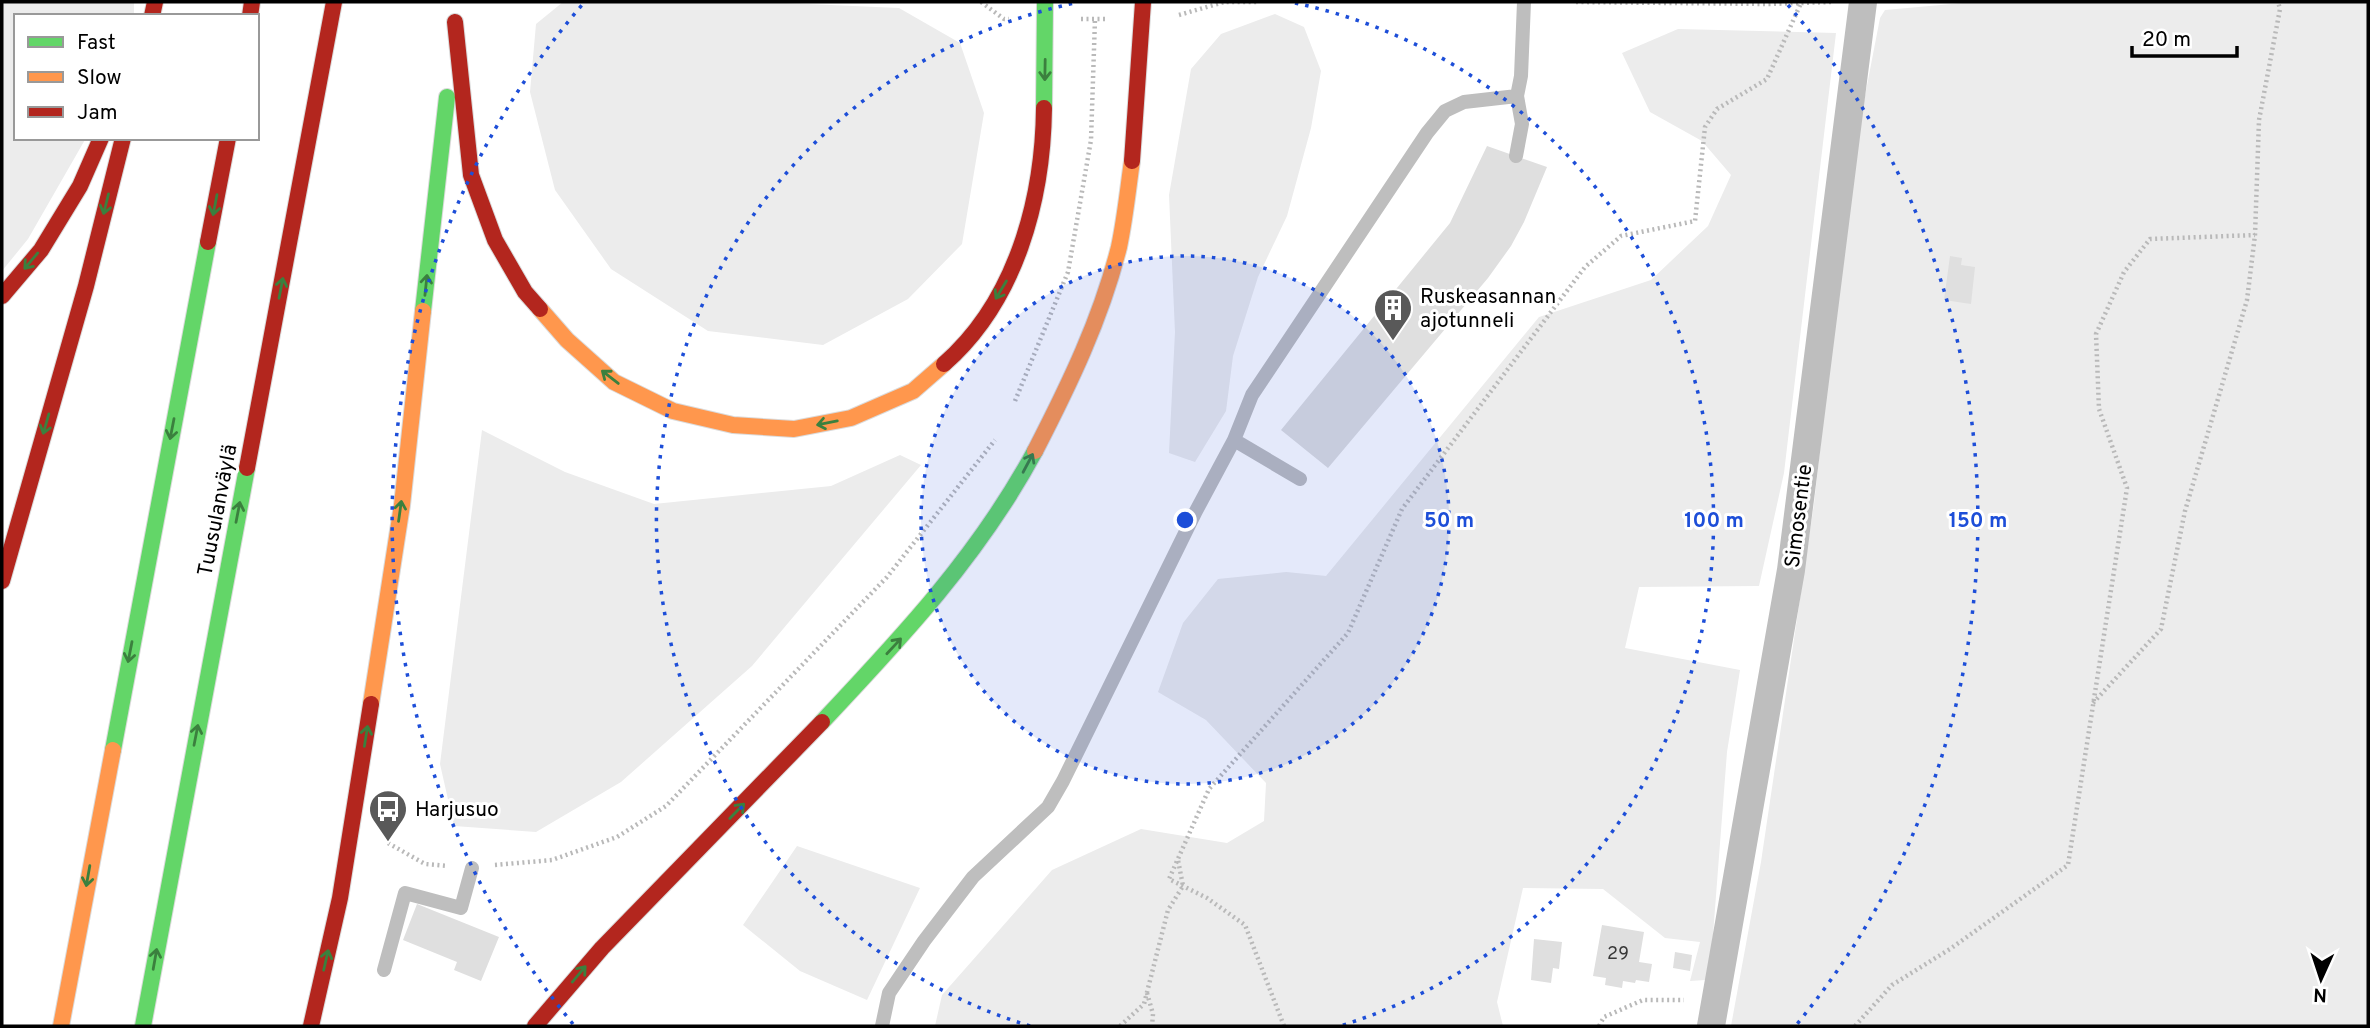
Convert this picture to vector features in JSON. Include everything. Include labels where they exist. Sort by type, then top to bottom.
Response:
[{"type":"highway","name":"Tuusulanväylä","points":[[143,1026],[334,2]]},
{"type":"highway","points":[[311,1026],[340,898],[402,505],[456,2]]},
{"type":"highway","points":[[455,22],[471,175],[495,240],[524,292],[567,340],[614,382],[673,411],[733,425],[794,429],[851,418],[913,391],[961,349],[1006,286],[1033,212],[1044,117],[1045,2]]},
{"type":"highway","points":[[535,1026],[602,947],[818,727],[914,624],[970,555],[1019,480],[1066,391],[1098,316],[1119,245],[1133,154],[1143,2]]},
{"type":"highway","points":[[2,296],[41,250],[80,186],[100,140]]},
{"type":"highway","points":[[2,581],[86,286],[122,140]]},
{"type":"highway","points":[[61,1026],[228,140]]},
{"type":"street","name":"Simosentie","points":[[1713,1013],[1791,570],[1863,2]]},
{"type":"lane","points":[[1516,156],[1522,124],[1517,96],[1521,76],[1524,2]]},
{"type":"lane","points":[[882,1026],[889,993],[924,941],[973,877],[1048,807],[1234,440],[1252,394],[1427,133],[1445,111],[1464,102],[1517,96]]},
{"type":"lane","points":[[1234,440],[1300,479]]},
{"type":"lane","points":[[384,970],[405,893],[461,908],[472,867]]},
{"type":"path","points":[[1576,2],[1843,2]]},
{"type":"path","points":[[2093,704],[2161,629],[2185,511],[2247,300],[2255,235],[2259,120],[2280,9],[2278,2]]},
{"type":"path","points":[[1284,1026],[1245,925],[1207,898],[1169,879],[1209,789],[1348,633],[1402,509],[1585,267],[1621,236],[1695,221],[1705,127],[1717,108],[1767,79],[1801,3]]},
{"type":"path","points":[[1013,406],[1068,272],[1091,140],[1095,19]]},
{"type":"path","points":[[1855,1026],[1892,985],[1950,948],[2068,865],[2127,488],[2099,409],[2096,334],[2124,272],[2150,239],[2255,235]]},
{"type":"path","points":[[388,843],[425,864],[472,867],[552,860],[617,837],[666,806],[887,577],[1004,430]]},
{"type":"path","points":[[1120,1026],[1144,1004],[1167,910],[1183,886],[1178,859]]},
{"type":"path","points":[[1146,992],[1153,1014],[1152,1026]]},
{"type":"path","points":[[1599,1026],[1604,1017],[1643,1000],[1713,1013]]},
{"type":"shaded area","points":[[2,2],[134,2],[134,14],[14,14],[14,140],[85,140],[28,239],[2,271]]},
{"type":"shaded area","points":[[563,2],[760,2],[899,8],[960,43],[984,113],[962,244],[908,299],[823,345],[708,331],[611,269],[555,190],[530,92],[536,24]]},
{"type":"shaded area","points":[[1974,2],[2368,2],[2368,1026],[1731,1026],[1761,862],[1814,504],[1852,163],[1880,18],[1885,10]]},
{"type":"shaded area","points":[[1275,14],[1304,27],[1321,71],[1311,128],[1287,216],[1258,277],[1233,356],[1226,411],[1195,462],[1169,453],[1175,332],[1169,195],[1191,69],[1221,34]]},
{"type":"shaded area","points":[[1678,29],[1836,33],[1784,473],[1759,586],[1639,587],[1625,648],[1740,670],[1727,752],[1710,974],[1705,980],[1690,981],[1700,942],[1665,938],[1603,889],[1523,888],[1497,1002],[1503,1026],[935,1026],[942,995],[1052,870],[1141,829],[1227,843],[1264,821],[1266,783],[1206,720],[1158,692],[1183,623],[1218,579],[1286,572],[1326,576],[1539,317],[1651,280],[1708,226],[1731,175],[1702,141],[1650,112],[1622,53]]},
{"type":"shaded area","points":[[482,430],[565,472],[654,504],[831,486],[900,455],[921,465],[752,666],[621,782],[536,832],[454,826],[440,764]]},
{"type":"shaded area","points":[[797,846],[920,888],[867,1000],[800,971],[743,925]]},
{"type":"building","name":"Ruskeasannan ajotunneli","points":[[1487,146],[1547,167],[1524,222],[1488,278],[1328,468],[1281,430],[1450,223]]},
{"type":"building","points":[[1950,256],[1962,258],[1961,265],[1975,267],[1971,304],[1944,300]]},
{"type":"building","points":[[417,904],[499,937],[481,981],[454,970],[457,962],[403,940]]},
{"type":"building","points":[[1602,925],[1644,932],[1639,962],[1652,964],[1649,982],[1623,981],[1622,988],[1605,985],[1606,978],[1593,976]]},
{"type":"building","points":[[1534,939],[1562,942],[1559,969],[1553,968],[1551,983],[1531,980]]},
{"type":"building","points":[[1675,952],[1692,955],[1690,971],[1673,968]]},
{"type":"traffic: fast","points":[[1044,108],[1045,2]]},
{"type":"traffic: fast","points":[[423,311],[447,97]]},
{"type":"traffic: fast","points":[[113,750],[208,242]]},
{"type":"traffic: fast","points":[[822,722],[910,626],[964,560],[1013,489],[1035,451]]},
{"type":"traffic: fast","points":[[143,1026],[247,468]]},
{"type":"traffic: slow","points":[[1035,451],[1072,376],[1112,274],[1125,215],[1132,161]]},
{"type":"traffic: slow","points":[[540,309],[567,340],[614,382],[673,411],[733,425],[794,429],[851,418],[913,391],[944,364]]},
{"type":"traffic: slow","points":[[371,704],[402,505],[423,311]]},
{"type":"traffic: slow","points":[[61,1026],[113,750]]},
{"type":"traffic: jam","points":[[152,14],[155,2]]},
{"type":"traffic: jam","points":[[250,14],[252,2]]},
{"type":"traffic: jam","points":[[247,468],[334,2]]},
{"type":"traffic: jam","points":[[1132,161],[1143,2]]},
{"type":"traffic: jam","points":[[455,22],[471,175],[495,240],[525,292],[540,309]]},
{"type":"traffic: jam","points":[[944,364],[969,339],[990,310],[1021,247],[1038,178],[1044,108]]},
{"type":"traffic: jam","points":[[2,296],[41,250],[80,186],[100,140]]},
{"type":"traffic: jam","points":[[2,581],[86,286],[122,140]]},
{"type":"traffic: jam","points":[[208,242],[228,140]]},
{"type":"traffic: jam","points":[[311,1026],[340,898],[371,704]]},
{"type":"traffic: jam","points":[[535,1026],[602,948],[822,722]]},
{"type":"place","name":"Ruskeasannan ajotunneli","points":[[1393,342]]},
{"type":"place","name":"Harjusuo","points":[[388,843]]}]
